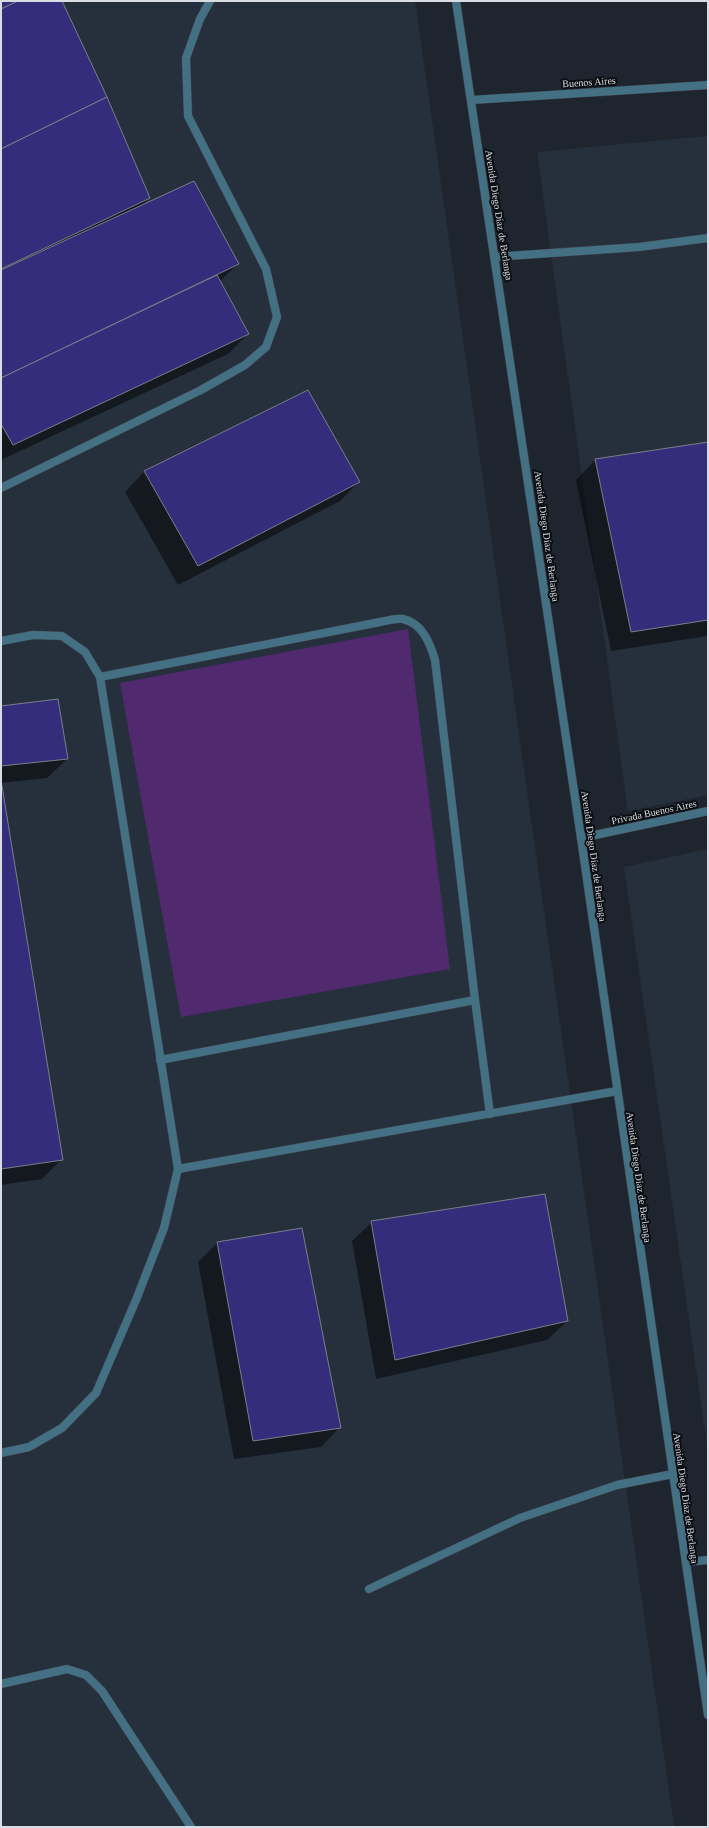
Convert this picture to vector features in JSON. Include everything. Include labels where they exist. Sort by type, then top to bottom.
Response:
[{"type":"street","points":[[1,488],[201,390],[245,365],[266,347],[277,317],[266,269],[188,116],[186,58],[200,19],[210,1]]},
{"type":"street","name":"Avenida Diego Díaz de Berlanga","points":[[456,1],[472,100],[581,838],[708,1715]]},
{"type":"street","name":"Buenos Aires","points":[[472,100],[708,85]]},
{"type":"street","points":[[495,257],[639,247],[708,238]]},
{"type":"street","points":[[100,677],[380,622],[402,619],[416,625],[429,640],[435,660],[490,1114]]},
{"type":"street","points":[[1,641],[33,635],[62,636],[85,652],[100,677],[178,1169],[164,1228],[136,1300],[96,1393],[62,1428],[29,1447],[1,1452]]},
{"type":"street","name":"Privada Buenos Aires","points":[[581,838],[708,811]]},
{"type":"street","points":[[160,1060],[475,1000]]},
{"type":"street","points":[[178,1169],[617,1091]]},
{"type":"street","points":[[369,1589],[520,1518],[617,1485],[673,1474]]},
{"type":"street","points":[[686,1562],[708,1560]]},
{"type":"street","points":[[1,1684],[67,1669],[86,1675],[102,1691],[191,1827]]},
{"type":"shaded area","points":[[1,1],[415,1],[674,1827],[1,1827]]},
{"type":"shaded area","points":[[708,136],[708,795],[628,811],[537,152]]},
{"type":"shaded area","points":[[408,629],[450,969],[181,1017],[120,683]]},
{"type":"shaded area","points":[[708,849],[708,1452],[624,867]]},
{"type":"building","points":[[1,1],[18,1],[1,9]]},
{"type":"building","points":[[18,1],[62,1],[107,97],[1,149],[1,9]]},
{"type":"building","points":[[107,97],[150,198],[1,269],[1,149]]},
{"type":"building","points":[[194,181],[239,264],[1,378],[1,270]]},
{"type":"building","points":[[217,275],[249,334],[13,445],[1,424],[1,378]]},
{"type":"building","points":[[308,390],[360,482],[198,566],[144,471]]},
{"type":"building","points":[[708,442],[708,620],[631,632],[595,459]]},
{"type":"building","points":[[58,699],[68,759],[1,766],[1,706]]},
{"type":"building","points":[[1,780],[63,1160],[1,1169]]},
{"type":"building","points":[[545,1194],[568,1321],[395,1360],[371,1221]]},
{"type":"building","points":[[302,1228],[341,1428],[253,1441],[217,1242]]}]
